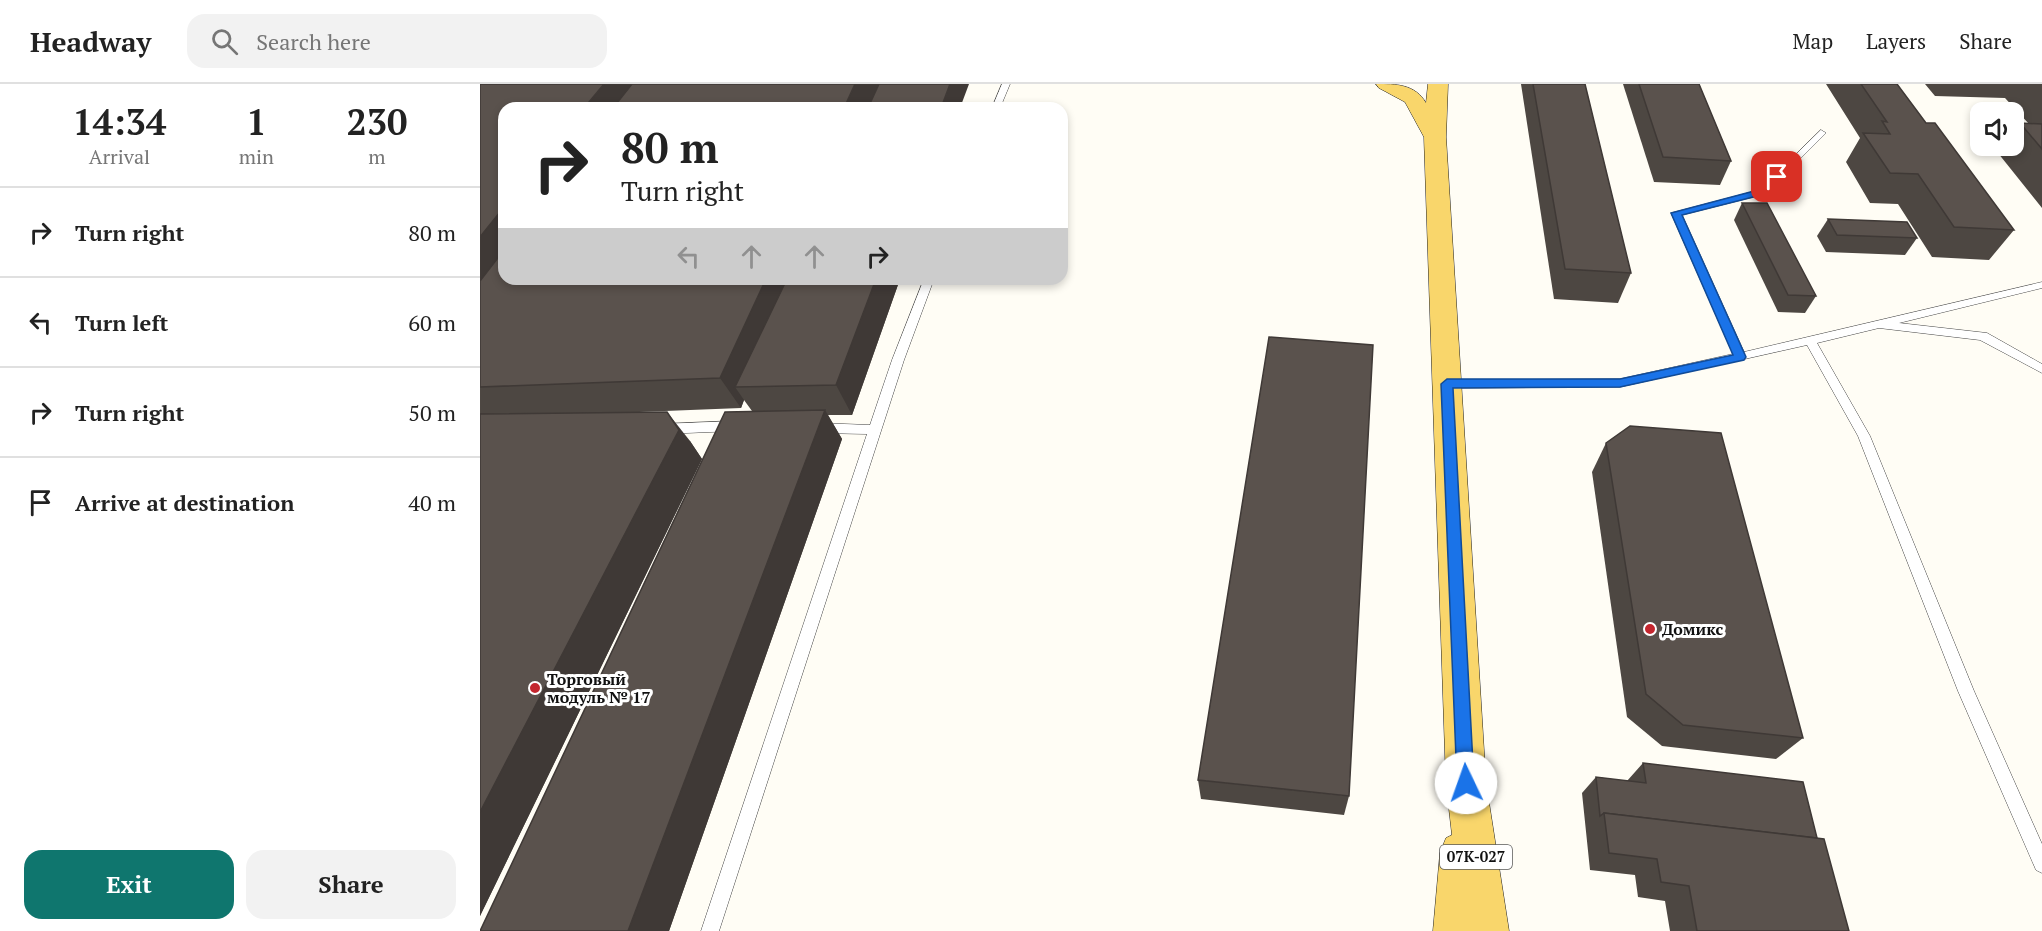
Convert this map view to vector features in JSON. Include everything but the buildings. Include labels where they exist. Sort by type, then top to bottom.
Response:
[{"type":"main road","name":"07К-027","points":[[1386,84],[1413,98],[1435,137]]},
{"type":"main road","name":"07К-027","points":[[1438,84],[1435,137],[1466,783],[1486,931]]},
{"type":"main road","name":"07К-027","points":[[1456,931],[1466,783]]},
{"type":"lane","points":[[998,102],[1006,84]]},
{"type":"lane","points":[[1740,357],[1676,213],[1762,192],[1821,133]]},
{"type":"lane","points":[[710,931],[898,360],[927,285]]},
{"type":"lane","points":[[1447,384],[1620,383],[1740,357],[2042,285]]},
{"type":"lane","points":[[1872,324],[1983,336],[2042,369]]},
{"type":"lane","points":[[1809,339],[1864,436],[1966,691],[2042,864]]},
{"type":"lane","points":[[647,430],[745,426]]},
{"type":"lane","points":[[809,428],[875,430]]},
{"type":"place","name":"Домикс","points":[[1650,629]]},
{"type":"place","name":"Торговый модуль № 17","points":[[535,688]]},
{"type":"route","points":[[1466,783],[1447,384],[1620,383],[1740,357],[1676,213],[1762,192],[1777,177]]}]
